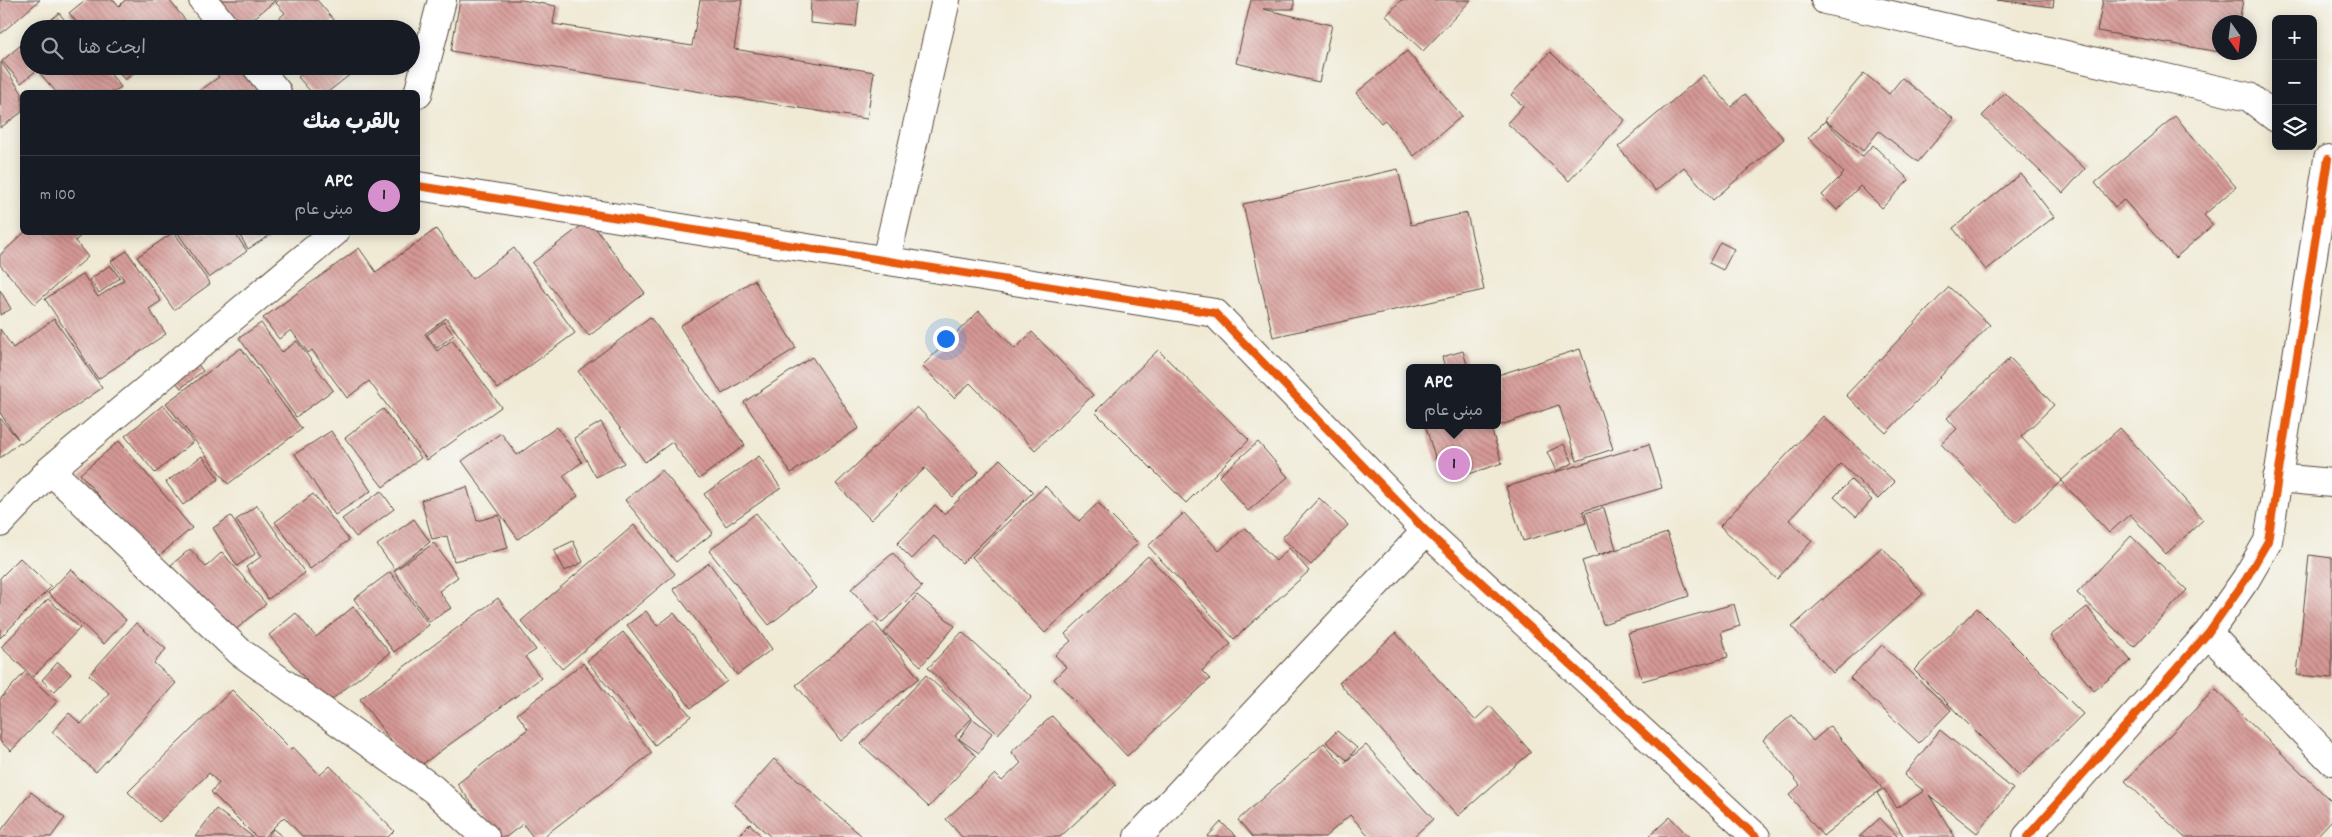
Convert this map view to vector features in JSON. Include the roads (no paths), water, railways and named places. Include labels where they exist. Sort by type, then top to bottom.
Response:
[{"type":"street","points":[[202,0],[219,20]]},
{"type":"street","points":[[419,90],[442,0]]},
{"type":"street","points":[[886,260],[946,0]]},
{"type":"street","points":[[1825,0],[2249,97],[2272,115]]},
{"type":"street","points":[[263,75],[275,90]]},
{"type":"street","points":[[2027,837],[2208,633],[2246,579],[2268,541],[2324,155]]},
{"type":"street","points":[[420,186],[1215,313],[1426,531],[1756,837]]},
{"type":"street","points":[[0,523],[50,470],[330,235]]},
{"type":"street","points":[[50,470],[240,652],[433,789],[485,837]]},
{"type":"street","points":[[2277,478],[2332,483]]},
{"type":"street","points":[[1138,837],[1426,531]]},
{"type":"street","points":[[2208,633],[2332,761]]},
{"type":"place","name":"APC","points":[[1454,464]]}]
